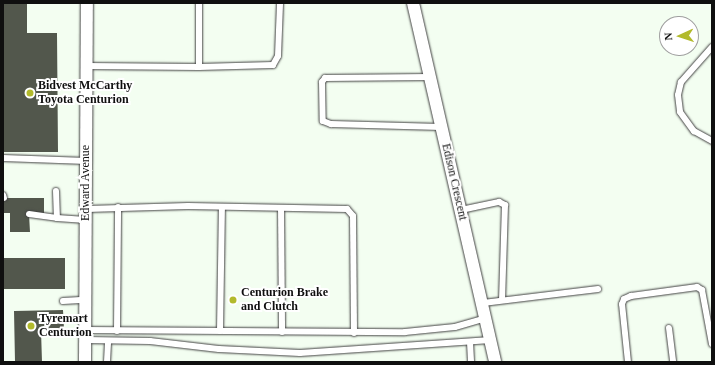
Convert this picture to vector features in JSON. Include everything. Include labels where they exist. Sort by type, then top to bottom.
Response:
[{"type":"street","name":"Edward Avenue","points":[[85,362],[87,3]]},
{"type":"street","name":"Edison Crescent","points":[[413,3],[483,303],[495,362]]},
{"type":"lane","points":[[199,3],[199,67]]},
{"type":"lane","points":[[87,66],[199,67],[273,65],[278,56],[280,3]]},
{"type":"lane","points":[[712,47],[681,82],[678,95],[680,112],[694,131],[712,141]]},
{"type":"lane","points":[[430,77],[325,78],[322,82],[323,121],[345,125],[441,127]]},
{"type":"lane","points":[[3,158],[87,161]]},
{"type":"lane","points":[[56,191],[57,218]]},
{"type":"lane","points":[[461,210],[499,202],[506,207],[502,300]]},
{"type":"lane","points":[[117,331],[118,207]]},
{"type":"lane","points":[[29,214],[57,218],[86,214],[118,207],[343,209],[352,213],[354,333]]},
{"type":"lane","points":[[220,331],[222,207]]},
{"type":"lane","points":[[281,208],[282,332]]},
{"type":"lane","points":[[628,362],[622,304],[624,299],[631,296],[697,287],[702,290],[712,344]]},
{"type":"lane","points":[[483,303],[598,289]]},
{"type":"lane","points":[[63,301],[85,300]]},
{"type":"lane","points":[[86,335],[117,331],[354,333],[439,330],[486,318]]},
{"type":"lane","points":[[669,328],[673,362]]},
{"type":"lane","points":[[86,335],[108,341],[150,341],[219,349],[300,353],[491,340]]},
{"type":"lane","points":[[107,362],[108,341]]},
{"type":"lane","points":[[470,342],[471,362]]},
{"type":"building","name":"Bidvest McCarthy Toyota Centurion","points":[[3,3],[27,3],[27,33],[57,33],[58,152],[3,152]]},
{"type":"building","points":[[3,198],[44,198],[44,214],[29,214],[30,232],[10,232],[10,213],[3,213]]},
{"type":"building","points":[[3,258],[65,258],[65,289],[3,289]]},
{"type":"building","points":[[63,310],[64,329],[41,330],[42,362],[15,362],[14,311]]},
{"type":"place","name":"Bidvest McCarthy Toyota Centurion","points":[[30,93]]},
{"type":"place","name":"Centurion Brake and Clutch","points":[[233,300]]},
{"type":"place","name":"Tyremart Centurion","points":[[31,326]]}]
